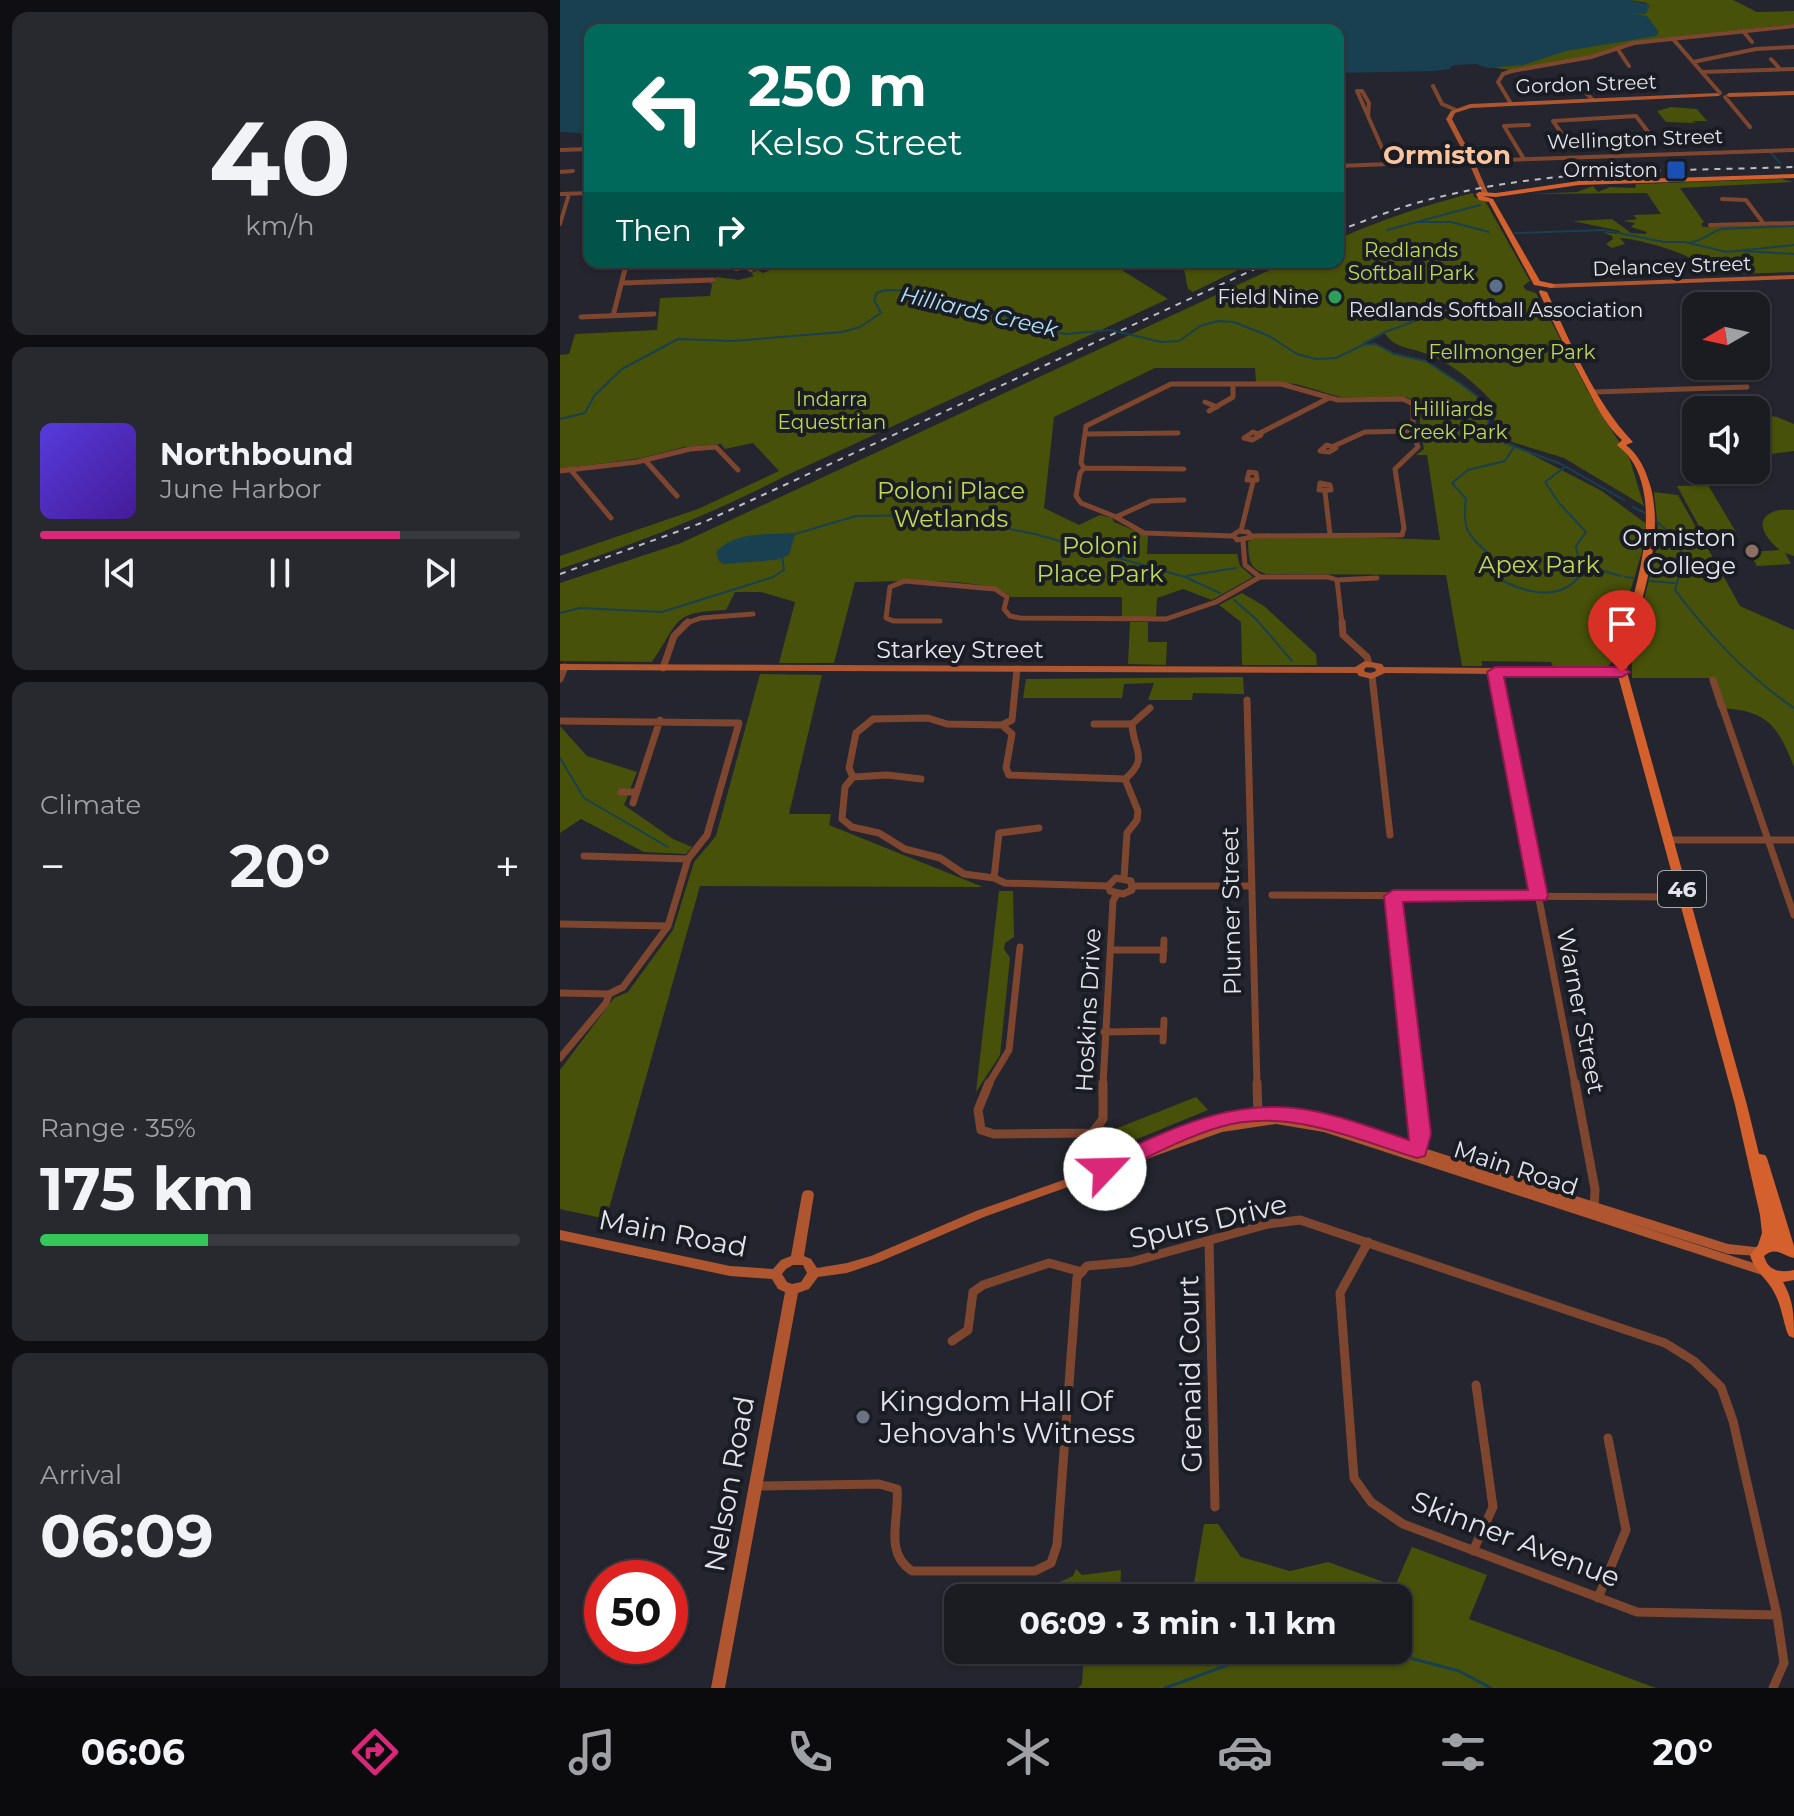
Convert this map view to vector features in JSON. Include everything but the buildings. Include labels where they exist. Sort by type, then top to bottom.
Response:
[{"type":"main road","points":[[1491,196],[1579,183],[1794,176]]},
{"type":"main road","name":"46","points":[[1491,196],[1537,283],[1531,288],[1547,289],[1594,392],[1642,473],[1651,508],[1651,530],[1624,642],[1622,672],[1741,1105],[1767,1215],[1769,1233],[1758,1261],[1768,1273],[1785,1278],[1794,1275]]},
{"type":"main road","name":"46","points":[[1741,1105],[1792,1251]]},
{"type":"main road","name":"46","points":[[1762,1249],[1774,1245],[1792,1251]]},
{"type":"main road","points":[[1768,1273],[1783,1295],[1794,1332]]},
{"type":"street","points":[[1510,102],[1498,82],[1503,74],[1582,59],[1634,43],[1794,26]]},
{"type":"street","points":[[1743,31],[1752,42]]},
{"type":"street","points":[[1673,39],[1750,127]]},
{"type":"street","points":[[1693,62],[1756,49],[1794,47]]},
{"type":"street","points":[[1617,48],[1629,66]]},
{"type":"street","points":[[1771,59],[1780,69]]},
{"type":"street","points":[[1702,72],[1794,69]]},
{"type":"street","points":[[1433,86],[1442,104],[1456,110],[1449,116],[1449,123],[1491,196]]},
{"type":"street","points":[[1581,88],[1592,99]]},
{"type":"street","points":[[1368,116],[1371,109],[1368,98],[1357,91],[1389,164]]},
{"type":"street","name":"Gordon Street","points":[[1456,110],[1478,104],[1510,102],[1794,93]]},
{"type":"street","points":[[1636,116],[1656,140],[1569,144],[1554,120],[1636,116]]},
{"type":"street","points":[[1524,159],[1504,126],[1529,125]]},
{"type":"street","points":[[560,150],[584,148]]},
{"type":"street","name":"Wellington Street","points":[[1344,166],[1794,150]]},
{"type":"street","points":[[560,172],[575,171]]},
{"type":"street","points":[[560,194],[584,193]]},
{"type":"street","points":[[560,224],[569,194]]},
{"type":"street","points":[[1722,199],[1746,200],[1764,224]]},
{"type":"street","points":[[1710,225],[1794,223]]},
{"type":"street","points":[[613,316],[626,268]]},
{"type":"street","points":[[736,269],[748,268]]},
{"type":"street","name":"Delancey Street","points":[[1547,289],[1794,277]]},
{"type":"street","points":[[622,283],[713,280]]},
{"type":"street","points":[[581,317],[654,314]]},
{"type":"street","points":[[1084,468],[1081,463],[1086,426],[1091,421],[1171,384],[1286,384],[1330,398],[1410,401],[1413,404],[1413,431],[1419,442],[1417,450],[1398,463],[1395,469],[1404,533],[1397,537],[1330,534],[1252,536],[1241,531]]},
{"type":"street","points":[[1209,411],[1233,397],[1233,386]]},
{"type":"street","points":[[1594,392],[1747,387]]},
{"type":"street","points":[[1260,433],[1330,398]]},
{"type":"street","points":[[1205,402],[1217,407]]},
{"type":"street","points":[[1334,446],[1365,432],[1413,431]]},
{"type":"street","points":[[1087,434],[1178,433]]},
{"type":"street","points":[[560,471],[645,460],[685,449],[716,447],[738,470]]},
{"type":"street","points":[[645,460],[677,496]]},
{"type":"street","points":[[1084,468],[1184,468]]},
{"type":"street","points":[[1084,468],[1080,473],[1078,500],[1144,533],[1233,536],[1243,541]]},
{"type":"street","points":[[570,469],[611,518]]},
{"type":"street","points":[[1241,531],[1242,516],[1253,500],[1253,482]]},
{"type":"street","points":[[1325,492],[1330,534]]},
{"type":"street","points":[[1116,517],[1151,501],[1184,500]]},
{"type":"street","points":[[1233,536],[1241,531]]},
{"type":"street","points":[[1243,541],[1252,536]]},
{"type":"street","points":[[1243,541],[1245,565],[1260,577]]},
{"type":"street","points":[[940,621],[893,621],[886,618],[890,587],[905,581],[995,589],[1007,597],[1004,609],[1010,616],[1020,618],[1166,619],[1216,602],[1260,577],[1377,578]]},
{"type":"street","points":[[1337,580],[1343,635],[1367,657],[1369,664]]},
{"type":"street","points":[[663,668],[674,634],[683,623],[706,617],[753,614]]},
{"type":"street","points":[[1390,835],[1377,673],[1376,665],[1360,666],[1359,670],[1377,673],[1622,672]]},
{"type":"street","points":[[560,679],[562,667]]},
{"type":"street","name":"Starkey Street","points":[[562,667],[1359,670]]},
{"type":"street","points":[[853,777],[849,768],[856,733],[873,719],[928,718],[947,724],[1002,725],[1012,720],[1017,669]]},
{"type":"street","name":"Warner Street","points":[[1495,672],[1595,1189],[1594,1211]]},
{"type":"street","points":[[1713,680],[1794,915]]},
{"type":"street","name":"Plumer Street","points":[[1247,700],[1258,1117]]},
{"type":"street","points":[[1094,724],[1132,724],[1150,708]]},
{"type":"street","points":[[633,803],[660,720]]},
{"type":"street","points":[[560,721],[739,723],[707,835],[688,859],[668,926],[623,987],[609,994],[560,993]]},
{"type":"street","points":[[1002,725],[1012,734],[1006,768],[1009,775],[1125,779],[1136,767],[1141,753],[1132,735],[1132,724]]},
{"type":"street","points":[[921,779],[887,775],[853,777],[845,787],[842,819],[852,827],[879,833],[905,849],[940,858],[964,874],[994,878],[1005,883],[1108,886],[1117,894],[1128,893],[1134,886]]},
{"type":"street","points":[[1124,878],[1127,833],[1137,820],[1138,811],[1125,779]]},
{"type":"street","points":[[621,792],[636,792]]},
{"type":"street","points":[[994,878],[999,833],[1039,828]]},
{"type":"street","points":[[1669,840],[1794,840]]},
{"type":"street","points":[[584,856],[688,859]]},
{"type":"street","points":[[1124,878],[1134,886],[1250,886]]},
{"type":"street","points":[[1108,886],[1110,881],[1124,878]]},
{"type":"street","name":"Hoskins Drive","points":[[1092,1133],[1103,1119],[1104,1032],[1113,901],[1117,894]]},
{"type":"street","points":[[1272,895],[1684,897]]},
{"type":"street","points":[[1393,896],[1420,1134],[1416,1154]]},
{"type":"street","points":[[560,924],[668,926]]},
{"type":"street","points":[[1163,960],[1164,940]]},
{"type":"street","points":[[1020,947],[1008,1054],[979,1102],[977,1121],[981,1130],[994,1134],[1092,1133],[1093,1146],[1109,1167]]},
{"type":"street","points":[[1111,950],[1164,950]]},
{"type":"street","points":[[560,1058],[606,1003],[609,994]]},
{"type":"street","points":[[1163,1041],[1164,1020]]},
{"type":"street","points":[[1104,1032],[1163,1031]]},
{"type":"street","name":"Main Road","points":[[814,1273],[847,1268],[875,1259],[980,1214],[1258,1117],[1300,1122],[1416,1154],[1594,1211],[1768,1273]]},
{"type":"street","points":[[797,1260],[808,1194]]},
{"type":"street","name":"Main Road","points":[[1594,1211],[1728,1249],[1762,1249]]},
{"type":"street","name":"Spurs Drive","points":[[1082,1272],[1087,1266],[1131,1262],[1268,1224],[1300,1220],[1665,1343],[1694,1361],[1721,1387],[1733,1421],[1777,1615],[1784,1663],[1773,1688]]},
{"type":"street","name":"Main Road","points":[[560,1235],[730,1271],[776,1274]]},
{"type":"street","name":"Grenaid Court","points":[[1209,1241],[1215,1507]]},
{"type":"street","name":"Skinner Avenue","points":[[1368,1242],[1340,1293],[1354,1478],[1371,1502],[1403,1524],[1637,1612],[1777,1615]]},
{"type":"street","points":[[792,1289],[782,1286],[776,1274],[786,1263],[797,1260],[807,1262],[814,1273]]},
{"type":"street","points":[[755,1486],[879,1484],[897,1489],[900,1503],[893,1556],[899,1565],[912,1571],[1035,1571],[1051,1563],[1057,1545],[1077,1277],[1082,1272],[1049,1263],[983,1285],[973,1292],[968,1330],[952,1341]]},
{"type":"street","name":"46","points":[[792,1289],[805,1286],[814,1273]]},
{"type":"street","name":"Nelson Road","points":[[718,1688],[792,1289]]},
{"type":"street","points":[[1473,1551],[1493,1507],[1476,1385]]},
{"type":"street","points":[[1598,1598],[1626,1530],[1608,1438]]},
{"type":"green space","points":[[1630,0],[1733,0],[1757,12],[1794,11],[1794,24],[1633,42],[1585,57],[1509,70],[1491,67],[1631,12],[1644,14],[1647,3]]},
{"type":"green space","points":[[1671,107],[1697,109],[1707,121],[1666,122],[1657,111]]},
{"type":"green space","points":[[1782,179],[1793,182],[1680,188],[1704,222],[1701,224],[1703,227],[1794,225],[1794,272],[1738,274],[1727,260],[1694,262],[1671,250],[1620,238],[1625,244],[1612,248],[1606,244],[1613,239],[1612,236],[1603,232],[1616,234],[1620,231],[1573,221],[1612,219],[1631,233],[1646,234],[1631,227],[1635,223],[1623,221],[1637,219],[1633,215],[1661,214],[1647,193],[1529,194],[1577,192],[1593,186],[1598,192],[1610,187],[1635,188],[1636,184]]},
{"type":"green space","points":[[1473,193],[1474,197],[1485,201],[1530,281],[1523,286],[1536,293],[1597,408],[1629,457],[1644,506],[1564,458],[1502,439],[1493,428],[1497,406],[1471,381],[1443,361],[1396,344],[1384,332],[1364,344],[1376,344],[1394,353],[1426,361],[1482,400],[1489,410],[1488,428],[1492,434],[1602,491],[1645,523],[1645,541],[1622,620],[1613,633],[1613,661],[1608,666],[1553,667],[1551,662],[1482,661],[1482,666],[1462,666],[1446,575],[1266,574],[1256,569],[1249,553],[1248,542],[1253,538],[1328,536],[1440,540],[1427,455],[1416,455],[1424,449],[1420,404],[1406,397],[1340,397],[1296,384],[1256,382],[1255,368],[1155,368],[1054,417],[1044,508],[1079,525],[1100,515],[1112,518],[1114,522],[1148,536],[1147,554],[1237,554],[1240,566],[1253,577],[1212,600],[1183,589],[1157,598],[1156,617],[1122,617],[1122,597],[1011,597],[982,585],[855,582],[834,663],[779,663],[795,602],[761,592],[735,592],[726,610],[695,613],[678,622],[652,662],[560,661],[560,583],[681,543],[1274,268],[1344,268],[1344,237],[1438,202]]},
{"type":"green space","name":"Indarra Equestrian","points":[[775,268],[1119,268],[1168,299],[702,515],[560,569],[560,556],[698,509],[779,471],[753,443],[725,449],[721,444],[684,447],[642,458],[560,469],[560,355],[569,354],[575,334],[657,330],[660,298],[710,296],[710,283],[714,283],[716,277],[739,280],[754,276],[751,273],[758,270],[763,273]]},
{"type":"green space","points":[[1242,268],[1193,292],[1188,289],[1184,269]]},
{"type":"green space","points":[[1770,416],[1794,424],[1794,451],[1770,454]]},
{"type":"green space","points":[[1708,485],[1739,537],[1706,539],[1677,486]]},
{"type":"green space","points":[[1654,492],[1678,495],[1740,606],[1794,630],[1794,767],[1782,740],[1768,722],[1748,712],[1718,708],[1709,678],[1632,678],[1632,648],[1659,539]]},
{"type":"green space","points":[[1794,510],[1794,556],[1785,553],[1791,564],[1757,566],[1749,552],[1780,550],[1767,537],[1763,521],[1775,511]]},
{"type":"green space","name":"Poloni Place Park","points":[[1242,593],[1264,606],[1316,654],[1317,665],[1242,665],[1241,622],[1219,605]]},
{"type":"green space","name":"Poloni Place Park","points":[[1130,622],[1148,622],[1148,642],[1167,642],[1166,665],[1128,664]]},
{"type":"green space","points":[[760,674],[822,675],[789,814],[831,814],[829,825],[983,887],[700,886],[606,1219],[560,1209],[560,1070],[614,998],[628,992],[673,930],[694,862],[716,836]]},
{"type":"green space","points":[[1243,677],[1244,694],[1193,693],[1192,700],[1148,700],[1154,683],[1124,684],[1122,698],[1023,698],[1026,679]]},
{"type":"green space","points":[[560,726],[587,756],[637,772],[624,805],[673,839],[692,847],[686,854],[644,852],[581,819],[560,833]]},
{"type":"green space","points":[[999,891],[1013,891],[1014,937],[1005,943],[1004,949],[1010,958],[1000,1055],[976,1092]]},
{"type":"green space","points":[[1196,1097],[1208,1110],[1108,1151],[1100,1135]]},
{"type":"green space","points":[[1204,1524],[1218,1524],[1241,1557],[1290,1571],[1328,1562],[1389,1584],[1190,1584],[1194,1583]]},
{"type":"green space","points":[[1412,1547],[1487,1575],[1469,1619],[1656,1688],[1078,1688],[1082,1684],[1083,1664],[1412,1664],[1412,1584],[1396,1584]]},
{"type":"green space","points":[[1076,1569],[1082,1575],[1121,1570],[1120,1584],[1056,1584],[1073,1576]]},
{"type":"water","points":[[560,0],[1630,0],[1650,5],[1646,14],[1631,13],[1647,16],[1659,32],[1656,36],[1566,51],[1523,65],[1487,68],[1476,64],[1453,65],[1449,69],[1434,71],[1344,73],[1344,24],[584,24],[584,134],[560,132]]},
{"type":"water","points":[[795,534],[789,555],[776,560],[723,564],[716,553],[731,541],[741,538]]},
{"type":"waterway","points":[[1771,153],[1780,163]]},
{"type":"waterway","points":[[1387,230],[1480,205]]},
{"type":"waterway","points":[[1419,222],[1451,222],[1489,232]]},
{"type":"waterway","points":[[1691,242],[1722,229],[1794,226]]},
{"type":"waterway","points":[[1515,233],[1604,230],[1664,242],[1685,242],[1726,252],[1794,245]]},
{"type":"waterway","points":[[1744,251],[1794,254]]},
{"type":"waterway","name":"Hilliards Creek","points":[[560,419],[585,413],[594,396],[622,369],[678,339],[733,341],[842,332],[860,327],[881,313],[874,300],[877,293],[885,290],[921,291],[959,308],[984,309],[1045,331],[1066,334],[1111,330],[1161,342],[1179,341],[1200,326],[1218,321],[1234,322],[1269,336],[1297,354],[1316,359],[1336,358],[1363,345],[1376,344],[1394,354],[1426,361],[1482,400],[1489,410],[1488,428],[1505,443],[1561,464],[1624,500]]},
{"type":"waterway","points":[[1363,344],[1385,332],[1431,315]]},
{"type":"waterway","points":[[1514,447],[1505,461],[1468,470],[1452,483],[1466,499],[1465,517],[1471,535],[1495,562],[1503,581],[1515,586],[1538,592],[1560,590],[1579,577],[1586,566],[1578,556],[1576,546],[1586,532],[1559,503],[1545,482],[1565,467]]},
{"type":"waterway","name":"Hilliards Creek","points":[[1633,507],[1647,514]]},
{"type":"waterway","points":[[795,534],[856,516],[938,515],[1035,534],[1185,577],[1220,593]]},
{"type":"waterway","name":"Hilliards Creek","points":[[1655,520],[1670,533],[1684,556],[1675,590],[1730,654],[1794,708]]},
{"type":"waterway","points":[[560,613],[580,608],[662,612],[773,577],[784,570],[782,556]]},
{"type":"waterway","points":[[1186,576],[1236,568]]},
{"type":"waterway","points":[[1584,570],[1596,569],[1621,576]]},
{"type":"waterway","points":[[1625,577],[1633,578]]},
{"type":"waterway","points":[[1649,581],[1674,583]]},
{"type":"waterway","points":[[1234,600],[1256,619],[1292,661]]},
{"type":"waterway","points":[[560,758],[584,798],[668,847]]},
{"type":"waterway","points":[[1412,1659],[1459,1671],[1491,1688]]},
{"type":"waterway","points":[[1165,1688],[1231,1664]]},
{"type":"railway","points":[[1344,229],[1434,198],[1534,180],[1620,172],[1794,167]]},
{"type":"railway","points":[[560,574],[704,522],[1257,268]]},
{"type":"place","name":"Ormiston","points":[[1676,170]]},
{"type":"place","name":"Redlands Softball Association","points":[[1496,286]]},
{"type":"place","name":"Field Nine","points":[[1335,297]]},
{"type":"place","name":"Ormiston College","points":[[1752,551]]},
{"type":"place","name":"Kingdom Hall Of Jehovah's Witness","points":[[863,1417]]},
{"type":"district","name":"Ormiston","points":[[1447,155]]},
{"type":"route","points":[[1105,1169],[1197,1127],[1239,1115],[1289,1114],[1314,1118],[1417,1150],[1420,1134],[1393,896],[1539,896],[1495,672],[1622,672]]},
{"type":"park label","name":"Redlands Softball Park","points":[[1411,262]]},
{"type":"park label","name":"Fellmonger Park","points":[[1512,352]]},
{"type":"park label","name":"Hilliards Creek Park","points":[[1453,420]]},
{"type":"park label","name":"Poloni Place Wetlands","points":[[951,504]]},
{"type":"park label","name":"Apex Park","points":[[1539,564]]}]
